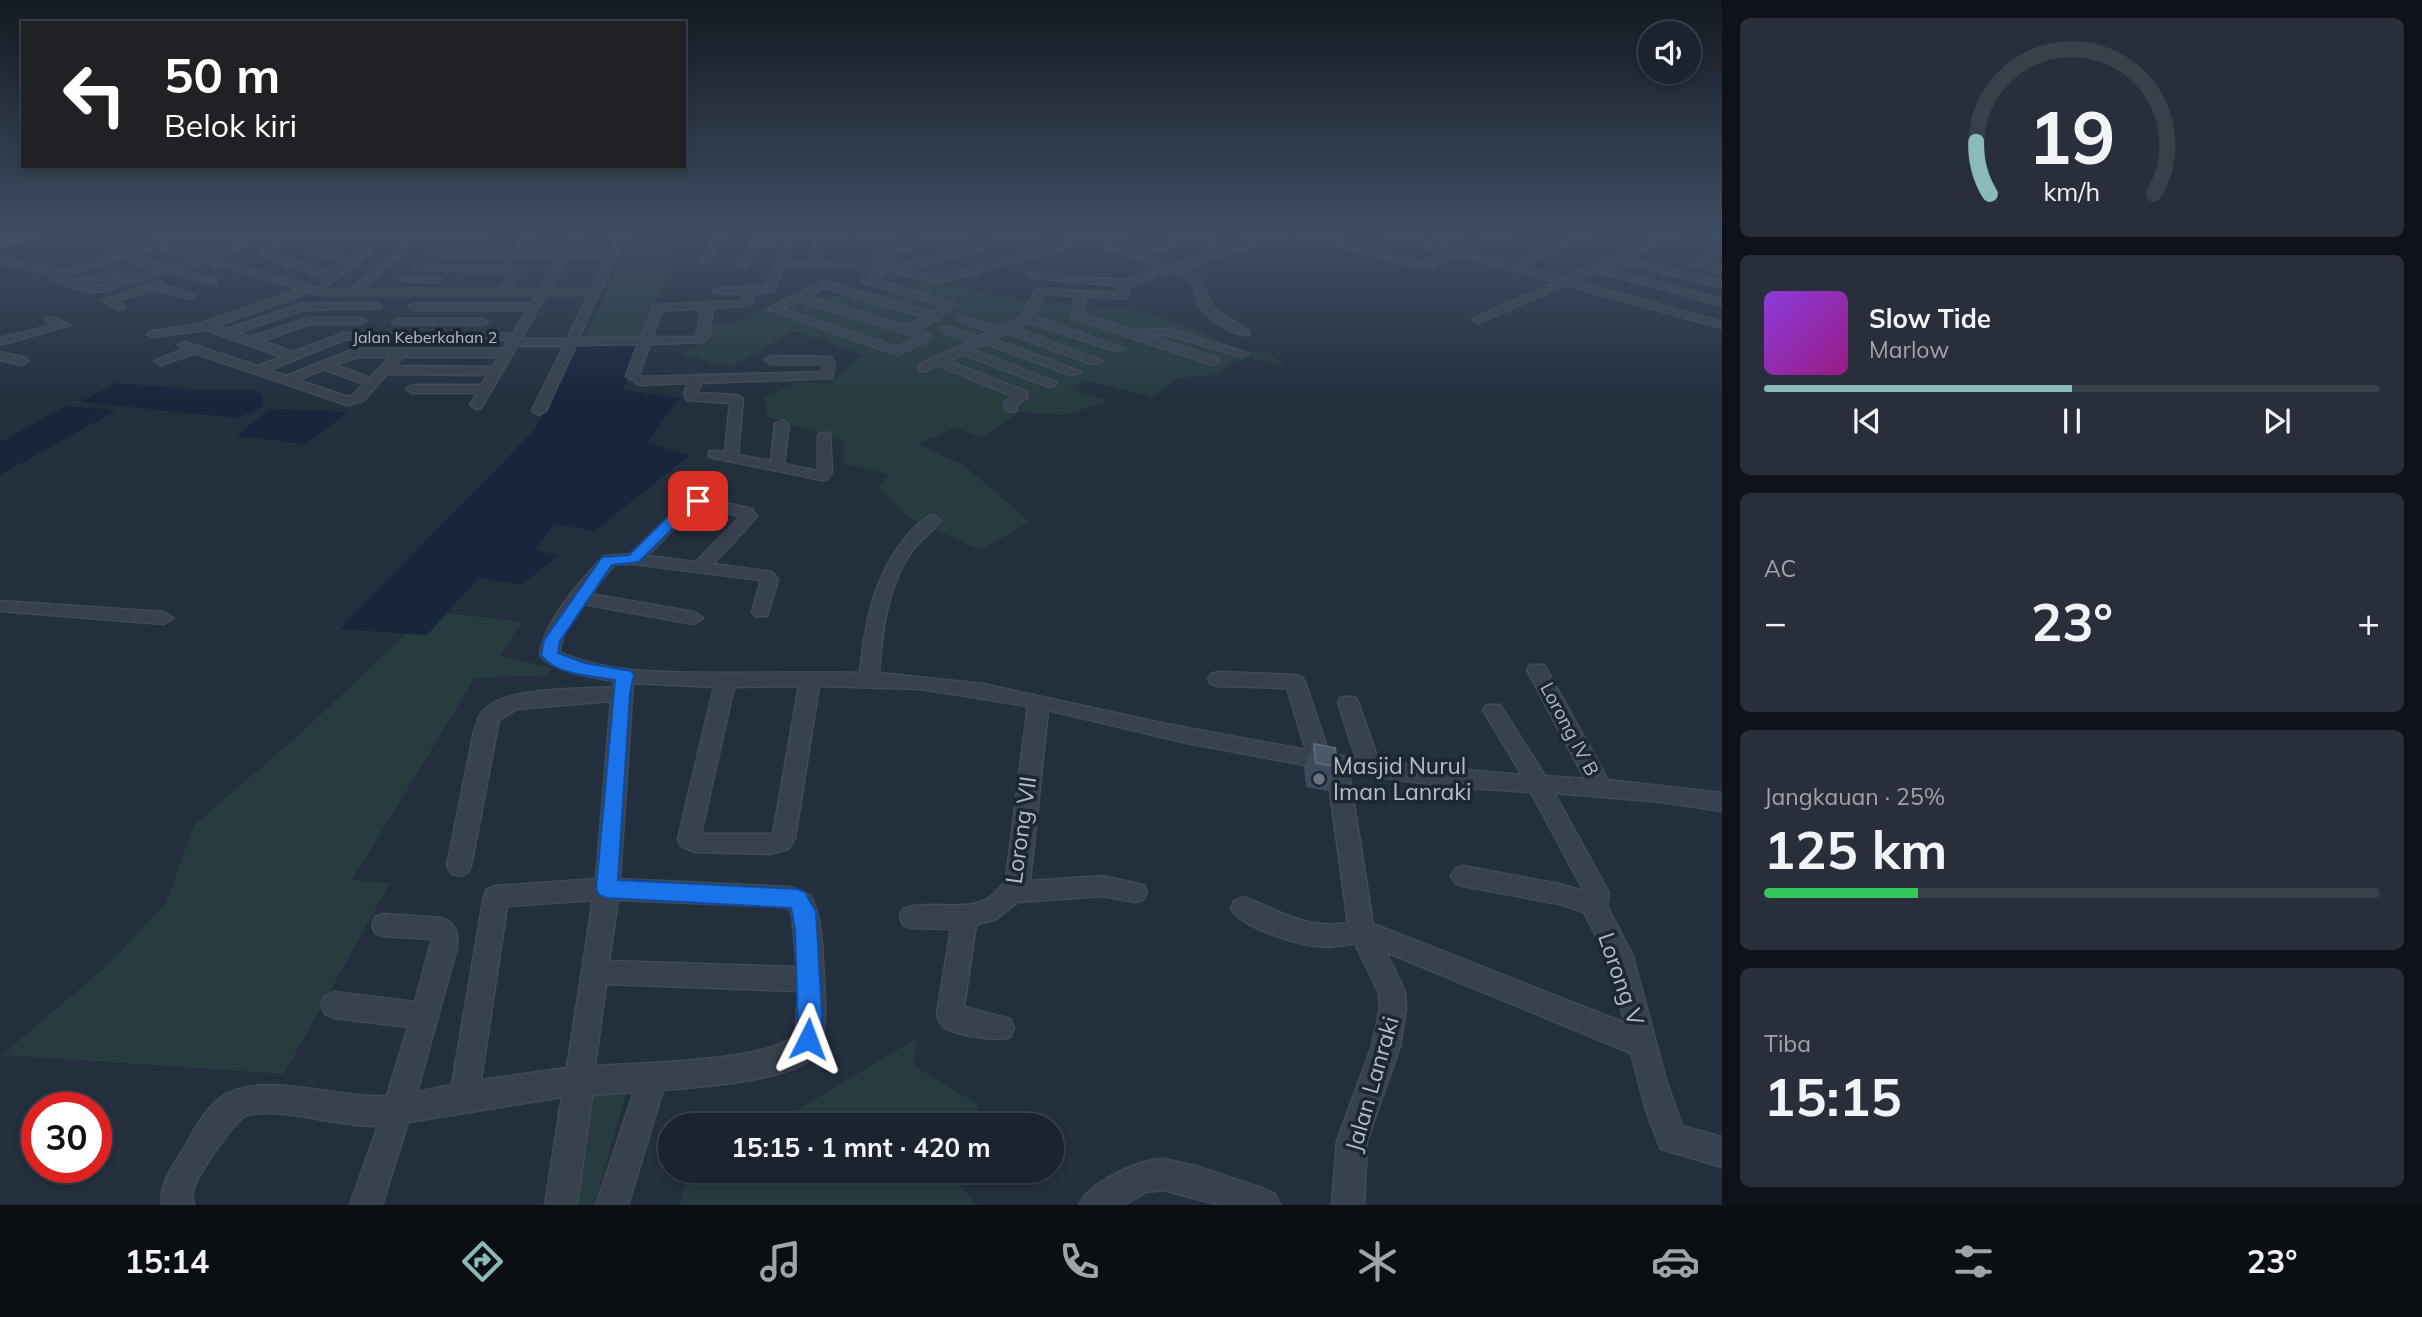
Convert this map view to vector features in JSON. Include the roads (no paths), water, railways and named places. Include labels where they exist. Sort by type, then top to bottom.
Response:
[{"type":"street","points":[[85,287],[107,287]]},
{"type":"street","points":[[120,307],[107,301],[150,287]]},
{"type":"street","points":[[158,287],[190,296]]},
{"type":"street","points":[[303,287],[353,292],[597,292]]},
{"type":"street","points":[[207,327],[317,287]]},
{"type":"street","points":[[353,292],[358,287]]},
{"type":"street","points":[[502,293],[506,287]]},
{"type":"street","points":[[476,405],[544,287]]},
{"type":"street","points":[[539,411],[599,287]]},
{"type":"street","points":[[718,291],[771,287]]},
{"type":"street","points":[[760,314],[818,287]]},
{"type":"street","points":[[835,287],[934,317]]},
{"type":"street","points":[[892,287],[949,304],[934,317],[906,330]]},
{"type":"street","points":[[931,364],[1027,318],[1040,291],[1122,296],[1125,287]]},
{"type":"street","points":[[1199,287],[1202,299],[1210,312],[1245,333]]},
{"type":"street","points":[[1478,320],[1557,287]]},
{"type":"street","points":[[1589,287],[1722,323]]},
{"type":"street","points":[[1666,287],[1722,302]]},
{"type":"street","points":[[750,290],[747,303],[657,307],[633,379],[696,380],[828,375],[829,363],[826,360],[771,360]]},
{"type":"street","points":[[344,336],[392,292]]},
{"type":"street","points":[[383,337],[427,293]]},
{"type":"street","points":[[1081,294],[1076,316],[1214,361]]},
{"type":"street","points":[[799,297],[927,337],[896,354]]},
{"type":"street","points":[[284,381],[357,352],[400,354],[511,344],[645,342],[702,338],[708,305]]},
{"type":"street","points":[[227,333],[302,307],[376,306]]},
{"type":"street","points":[[413,307],[534,307]]},
{"type":"street","points":[[471,337],[493,307]]},
{"type":"street","points":[[773,309],[896,354],[1023,395],[1010,403],[1011,408]]},
{"type":"street","points":[[962,318],[1096,361]]},
{"type":"street","points":[[1027,318],[1119,349]]},
{"type":"street","points":[[0,342],[64,325],[50,320]]},
{"type":"street","points":[[251,341],[314,320],[361,321]]},
{"type":"street","points":[[398,322],[482,322]]},
{"type":"street","points":[[153,334],[207,327],[294,357]]},
{"type":"street","points":[[945,329],[1075,372]]},
{"type":"street","points":[[1131,333],[1156,331],[1242,353]]},
{"type":"street","name":"Jalan Keberkahan 2","points":[[257,371],[344,336],[471,337],[511,344]]},
{"type":"street","points":[[1177,350],[1193,339]]},
{"type":"street","points":[[928,342],[1051,383]]},
{"type":"street","points":[[161,360],[189,347],[347,401],[358,398],[400,354]]},
{"type":"street","points":[[0,356],[22,361]]},
{"type":"street","points":[[323,365],[373,383]]},
{"type":"street","points":[[386,370],[495,371]]},
{"type":"street","points":[[400,402],[426,371]]},
{"type":"street","points":[[696,380],[690,394],[692,397],[737,399],[731,458]]},
{"type":"street","points":[[412,389],[484,389]]},
{"type":"street","points":[[777,467],[782,424]]},
{"type":"street","points":[[714,454],[824,475],[825,436]]},
{"type":"street","points":[[634,559],[692,502],[747,512],[748,517],[699,569]]},
{"type":"street","points":[[869,679],[876,620],[890,570],[915,535],[933,520]]},
{"type":"street","points":[[623,684],[558,661],[549,655],[552,640],[579,598],[610,559],[634,559],[769,577],[761,612]]},
{"type":"street","points":[[579,598],[694,618]]},
{"type":"street","points":[[0,606],[164,618]]},
{"type":"street","name":"Lorong IV B","points":[[1537,670],[1602,789]]},
{"type":"street","points":[[726,679],[690,830],[689,839],[695,843],[770,845],[783,838],[810,679]]},
{"type":"street","points":[[459,866],[484,732],[490,716],[513,702],[623,684],[726,679],[869,679],[943,684],[1039,701],[1167,731],[1329,762],[1434,777],[1602,789],[1722,802]]},
{"type":"street","name":"Jalan Lanraki","points":[[1218,679],[1295,682],[1329,762],[1362,930],[1392,992],[1394,1017],[1352,1142],[1348,1205]]},
{"type":"street","points":[[561,1205],[607,889],[623,684]]},
{"type":"street","name":"Lorong VII","points":[[912,917],[965,918],[999,905],[1014,892],[1018,880],[1039,701]]},
{"type":"street","points":[[1348,702],[1370,768]]},
{"type":"street","points":[[1493,710],[1538,784]]},
{"type":"street","name":"Lorong V","points":[[1538,784],[1597,893],[1597,902],[1592,904],[1619,957],[1658,1109],[1672,1138],[1722,1152]]},
{"type":"street","points":[[1463,876],[1575,897],[1592,904]]},
{"type":"street","points":[[1014,892],[1102,886],[1135,892]]},
{"type":"street","points":[[178,1205],[176,1192],[222,1116],[243,1102],[269,1099],[354,1111],[398,1108],[579,1081],[711,1071],[776,1060],[803,1048],[810,1030],[805,912],[797,899],[607,889],[496,896],[464,1097]]},
{"type":"street","points":[[1243,908],[1283,929],[1301,934],[1345,936],[1362,930],[1643,1044]]},
{"type":"street","points":[[965,918],[950,1014],[954,1018],[1000,1028]]},
{"type":"street","points":[[366,1205],[425,1016],[444,947],[445,934],[434,927],[384,925]]},
{"type":"street","points":[[593,972],[809,979]]},
{"type":"street","points":[[334,1005],[425,1016]]},
{"type":"street","points":[[611,1205],[653,1077]]},
{"type":"street","points":[[1095,1205],[1138,1180],[1154,1175],[1170,1176],[1264,1205]]},
{"type":"water","points":[[577,344],[639,344],[623,390],[679,398],[647,443],[690,455],[594,531],[554,524],[535,550],[558,555],[522,585],[479,577],[427,635],[340,629],[536,428]]},
{"type":"water","points":[[115,383],[191,389],[256,390],[262,396],[263,406],[238,418],[81,402]]},
{"type":"water","points":[[66,406],[117,410],[0,475],[0,442]]},
{"type":"water","points":[[270,409],[349,412],[305,444],[236,436]]},
{"type":"place","name":"Masjid Nurul Iman Lanraki","points":[[1319,779]]}]
